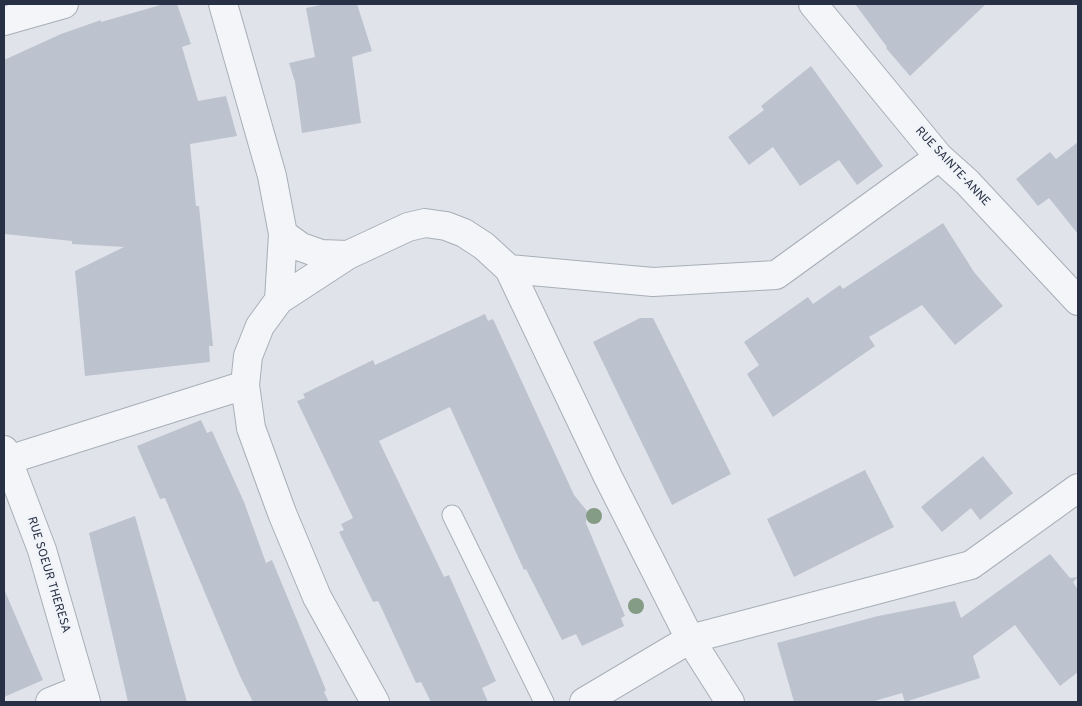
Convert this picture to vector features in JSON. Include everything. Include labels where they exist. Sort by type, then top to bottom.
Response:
[{"type":"street","points":[[4,21],[64,4]]},
{"type":"street","points":[[223,4],[272,176],[283,234],[279,300]]},
{"type":"street","name":"RUE SAINTE-ANNE","points":[[813,4],[940,157],[967,182],[1078,301]]},
{"type":"street","points":[[508,269],[653,282],[776,275],[940,157]]},
{"type":"street","points":[[375,702],[317,597],[282,513],[251,428],[245,385],[248,356],[260,326],[279,300],[348,255],[408,227],[424,223],[446,226],[464,233],[484,246],[508,269],[608,477],[690,639],[730,702]]},
{"type":"street","points":[[283,234],[300,247],[321,254],[348,255]]},
{"type":"street","points":[[6,455],[245,385]]},
{"type":"street","name":"RUE SOEUR THERESA","points":[[6,455],[42,550],[84,696]]},
{"type":"street","points":[[584,702],[690,639],[971,565],[1078,488]]},
{"type":"street","points":[[50,702],[84,696]]},
{"type":"lane","points":[[452,515],[544,702]]},
{"type":"building","points":[[164,4],[177,4],[191,44],[182,47],[198,101],[226,96],[237,136],[190,144],[196,206],[199,206],[213,346],[209,346],[210,362],[85,376],[75,271],[124,247],[72,244],[72,241],[4,234],[4,60],[61,34],[101,20],[101,22]]},
{"type":"building","points":[[326,4],[357,4],[372,51],[352,57],[361,123],[302,133],[295,82],[289,63],[315,57],[306,8]]},
{"type":"building","points":[[855,4],[986,4],[910,76],[886,48]]},
{"type":"building","points":[[811,66],[883,166],[857,185],[839,160],[800,186],[773,147],[749,165],[728,137],[764,110],[761,106]]},
{"type":"building","points":[[1078,142],[1078,234],[1049,198],[1038,206],[1016,179],[1050,152],[1056,159]]},
{"type":"building","points":[[943,223],[974,272],[1003,306],[955,345],[922,305],[869,337],[875,346],[773,417],[747,374],[759,365],[744,342],[808,297],[813,304],[840,285],[843,289]]},
{"type":"building","points":[[485,314],[488,321],[493,319],[574,495],[587,511],[586,523],[625,616],[621,618],[624,626],[582,646],[576,634],[562,640],[526,569],[524,570],[450,407],[379,441],[444,577],[449,575],[496,681],[482,688],[488,702],[431,702],[421,682],[416,683],[378,601],[373,602],[339,532],[344,530],[341,524],[353,518],[297,401],[305,398],[303,394],[373,360],[375,365]]},
{"type":"building","points":[[640,318],[653,318],[731,474],[672,505],[593,342]]},
{"type":"building","points":[[201,420],[207,433],[212,431],[244,502],[266,563],[272,560],[326,690],[324,692],[329,702],[253,702],[240,676],[165,498],[160,499],[137,446]]},
{"type":"building","points":[[983,456],[1013,493],[980,520],[971,508],[942,532],[921,507]]},
{"type":"building","points":[[865,470],[894,527],[794,577],[767,519]]},
{"type":"building","points":[[135,516],[187,702],[128,702],[89,533]]},
{"type":"building","points":[[1050,554],[1070,578],[1078,577],[1073,582],[1078,590],[1078,672],[1060,686],[1015,625],[973,656],[980,678],[905,702],[902,693],[871,702],[794,702],[777,643],[878,616],[955,601],[961,618]]},
{"type":"building","points":[[4,589],[43,680],[4,697]]}]
